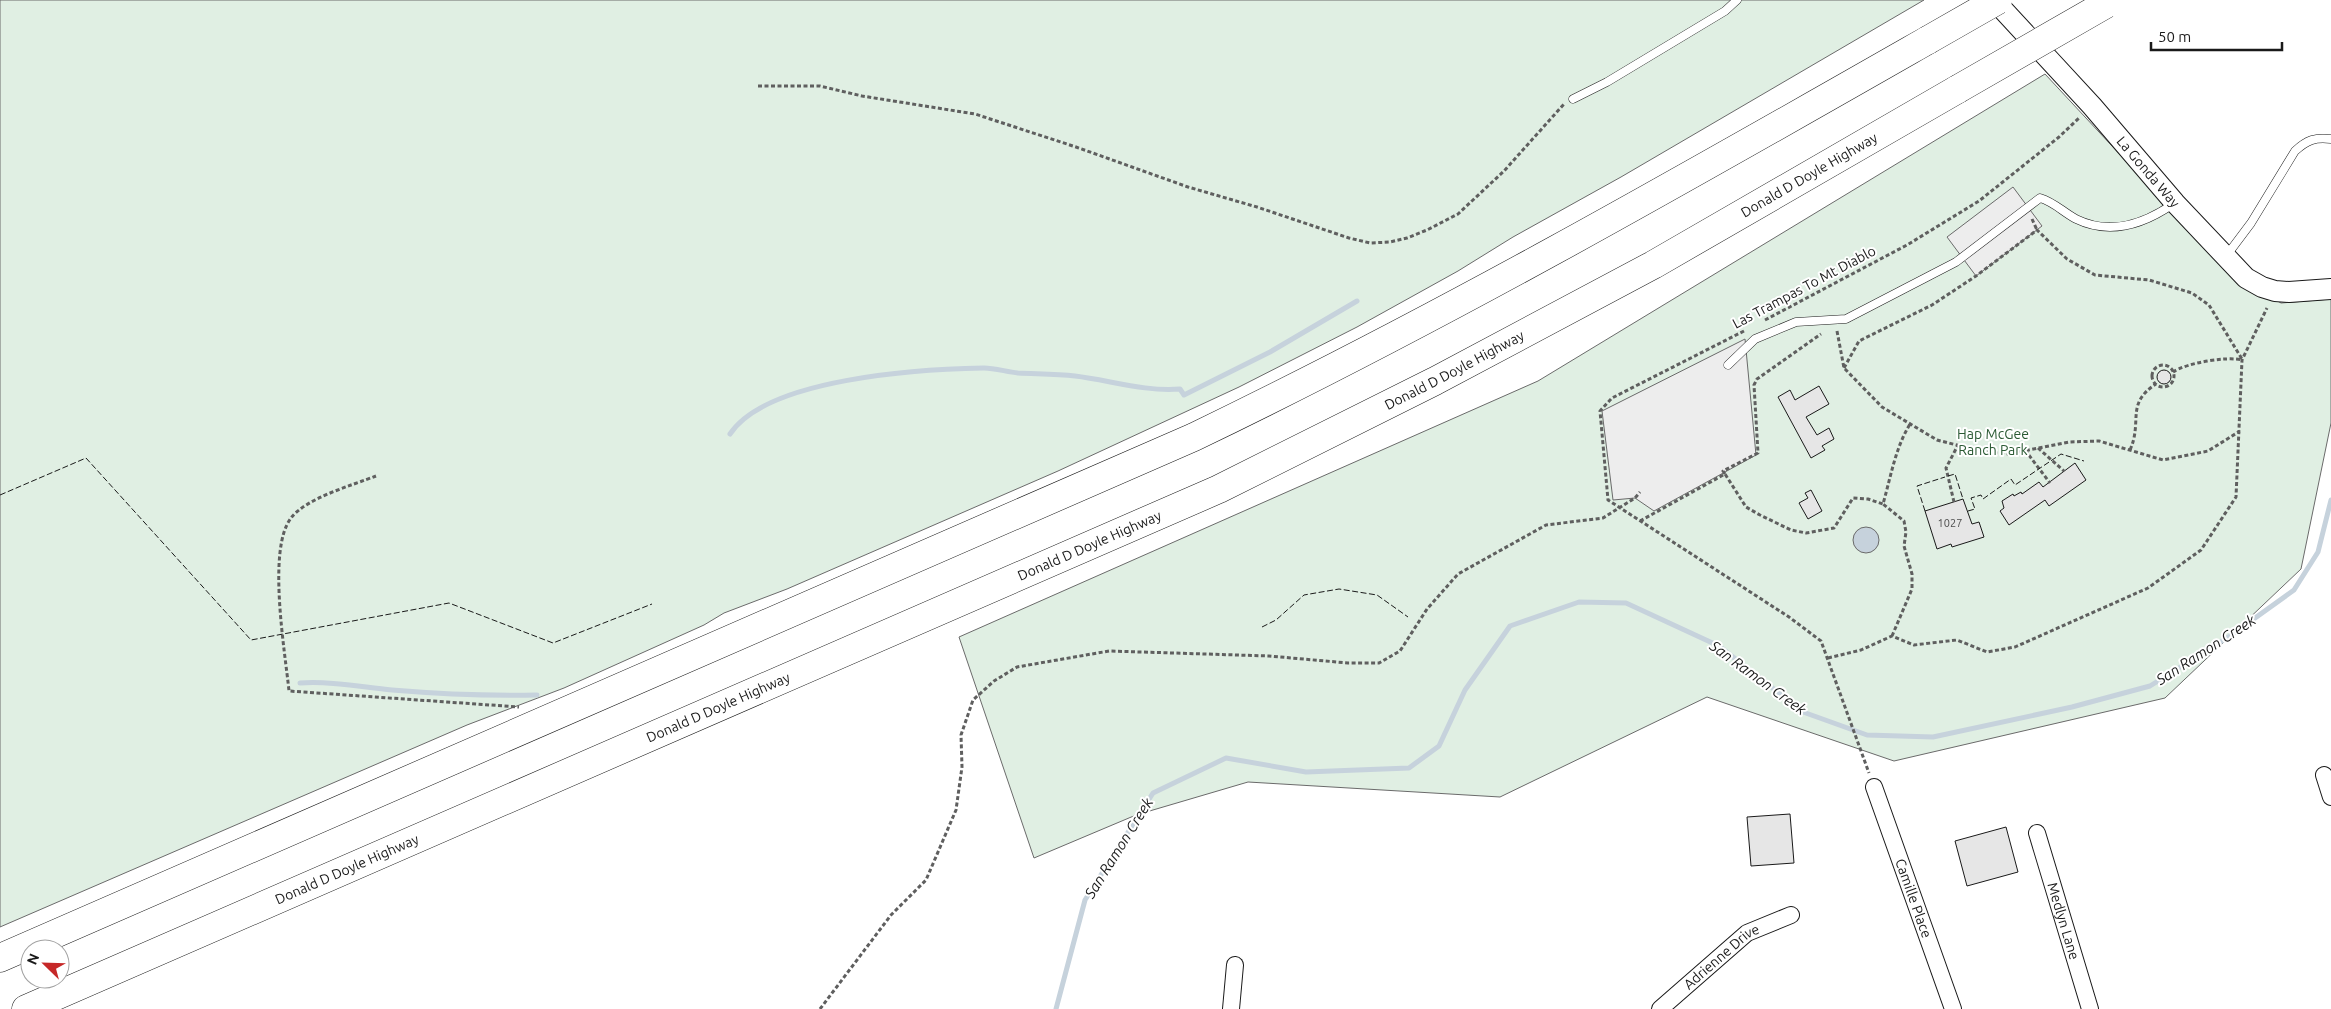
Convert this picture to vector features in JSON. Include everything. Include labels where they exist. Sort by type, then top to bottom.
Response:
[{"type":"highway","points":[[0,958],[1194,438],[1331,370],[1512,275],[1625,213],[1998,0]]},
{"type":"highway","name":"Donald D Doyle Highway","points":[[26,1009],[1219,489],[1435,381],[1653,265],[2109,2]]},
{"type":"street","name":"La Gonda Way","points":[[1994,0],[2092,106],[2175,203],[2246,278],[2262,287],[2275,291],[2331,289]]},
{"type":"street","points":[[2324,775],[2331,797]]},
{"type":"street","name":"Camille Place","points":[[1874,787],[1953,1009]]},
{"type":"street","name":"Medlyn Lane","points":[[2037,833],[2090,1009]]},
{"type":"street","name":"Adrienne Drive","points":[[1660,1009],[1747,933],[1791,915]]},
{"type":"street","points":[[1231,1009],[1235,965]]},
{"type":"lane","points":[[1573,99],[1607,82],[1716,16],[1737,0]]},
{"type":"lane","points":[[2226,257],[2251,223],[2295,151],[2305,142],[2318,137],[2331,139]]},
{"type":"lane","points":[[1728,365],[1755,339],[1796,322],[1846,319],[1956,262],[2040,198],[2051,201],[2078,220],[2106,227],[2119,227],[2152,218],[2175,203]]},
{"type":"path","points":[[758,86],[793,84],[820,86],[862,96],[975,114],[1076,147],[1188,187],[1257,206],[1349,238],[1370,242],[1390,242],[1407,238],[1458,214],[1504,171],[1559,108],[1573,99]]},
{"type":"path","name":"Las Trampas To Mt Diablo","points":[[1757,324],[1907,245],[1979,201],[2059,137],[2092,106]]},
{"type":"path","points":[[1844,368],[1859,341],[1932,305],[1976,276],[2037,230],[2067,259],[2095,275],[2150,280],[2192,293],[2209,305],[2242,360]]},
{"type":"path","points":[[1892,636],[1914,645],[1957,640],[1987,652],[2015,647],[2148,588],[2201,550],[2236,497],[2242,360],[2275,291]]},
{"type":"path","points":[[1835,319],[1844,368],[1882,408],[1937,440],[1980,451],[2008,454],[2069,442],[2099,440],[2163,460],[2208,451],[2240,431]]},
{"type":"path","name":"Las Trampas To Mt Diablo","points":[[1619,508],[1608,500],[1600,411],[1612,398],[1749,328]]},
{"type":"path","points":[[1640,521],[1724,474],[1723,471],[1758,453],[1754,385],[1757,379],[1819,334],[1838,333]]},
{"type":"path","points":[[2173,372],[2182,366],[2232,357],[2242,360]]},
{"type":"path","points":[[2165,366],[2173,372],[2174,379],[2170,385],[2163,387],[2156,384],[2153,378],[2156,368],[2165,366]]},
{"type":"path","points":[[2130,450],[2135,438],[2138,400],[2146,390],[2156,384]]},
{"type":"path","points":[[1883,504],[1894,459],[1901,440],[1910,424]]},
{"type":"path","points":[[1954,502],[1946,468],[1958,445]]},
{"type":"path","points":[[2037,448],[2064,471]]},
{"type":"path","points":[[2025,450],[2050,483]]},
{"type":"path","points":[[1724,474],[1746,507],[1791,530],[1806,533],[1834,528],[1853,498],[1868,499],[1883,504],[1904,522],[1906,532],[1904,546],[1912,574],[1912,590],[1892,636],[1861,650],[1828,658]]},
{"type":"path","points":[[376,476],[310,503],[291,517],[282,534],[278,575],[289,691],[502,704],[527,708]]},
{"type":"path","points":[[820,1009],[891,915],[926,880],[956,810],[962,767],[961,735],[967,717],[973,700],[994,681],[1017,667],[1109,651],[1270,656],[1348,663],[1379,663],[1400,651],[1426,609],[1458,574],[1546,525],[1603,518],[1635,498],[1640,492]]},
{"type":"path","points":[[1619,508],[1789,617],[1821,640],[1874,787]]},
{"type":"green space","points":[[0,0],[1924,0],[1621,177],[1513,237],[1458,271],[1357,327],[1239,387],[1058,471],[787,589],[724,613],[704,625],[564,688],[467,725],[0,927]]},
{"type":"green space","name":"Hap McGee Ranch Park","points":[[2045,74],[2233,276],[2281,303],[2331,299],[2331,423],[2301,569],[2165,698],[1894,761],[1707,697],[1500,797],[1248,782],[1136,815],[1034,858],[959,637],[1538,381]]},
{"type":"shaded area","points":[[2013,187],[2042,226],[1976,276],[1947,237]]},
{"type":"shaded area","points":[[1745,339],[1756,455],[1654,511],[1635,498],[1613,500],[1602,411]]},
{"type":"shaded area","points":[[1866,527],[1875,531],[1879,540],[1875,549],[1866,553],[1857,549],[1853,540],[1857,531]]},
{"type":"building","points":[[2161,370],[2167,370],[2171,377],[2167,384],[2161,384],[2157,380],[2157,374]]},
{"type":"building","points":[[1819,386],[1829,404],[1806,417],[1817,435],[1829,428],[1834,439],[1822,446],[1825,450],[1811,458],[1778,397],[1790,390],[1795,400]]},
{"type":"building","points":[[2075,463],[2086,480],[2049,506],[2045,500],[2009,525],[2000,511],[2004,508],[2002,501],[2013,494],[2014,496],[2021,492],[2022,494],[2039,482],[2043,487]]},
{"type":"building","points":[[1811,490],[1822,511],[1808,519],[1799,503],[1808,498],[1805,493]]},
{"type":"building","points":[[1963,499],[1972,524],[1979,522],[1984,537],[1952,547],[1951,544],[1937,549],[1925,511]]},
{"type":"building","points":[[1790,814],[1794,863],[1751,866],[1747,817]]},
{"type":"building","points":[[2006,827],[2018,872],[1967,886],[1955,841]]},
{"type":"waterway","points":[[730,434],[749,415],[776,400],[847,380],[923,371],[984,368],[1018,373],[1068,375],[1154,389],[1180,389],[1184,395],[1270,352],[1357,301]]},
{"type":"waterway","name":"San Ramon Creek","points":[[1056,1009],[1085,900],[1153,793],[1226,758],[1306,772],[1409,768],[1439,746],[1465,690],[1510,626],[1579,602],[1626,603],[1719,646],[1803,712],[1867,735],[1933,737],[2072,707],[2150,686],[2230,636],[2294,590],[2318,552],[2331,500]]},
{"type":"waterway","points":[[300,683],[335,684],[446,694],[537,695]]},
{"type":"fence","points":[[1968,511],[1975,509],[1971,498],[1981,495],[1983,499],[2011,479],[2015,485],[2061,454],[2084,461]]},
{"type":"fence","points":[[0,495],[86,458],[251,640],[449,603],[553,643],[652,604]]},
{"type":"fence","points":[[1948,476],[1955,474],[1963,499]]},
{"type":"fence","points":[[1925,511],[1917,486],[1945,477]]},
{"type":"fence","points":[[1262,627],[1276,620],[1304,595],[1339,589],[1377,595],[1408,617]]}]
